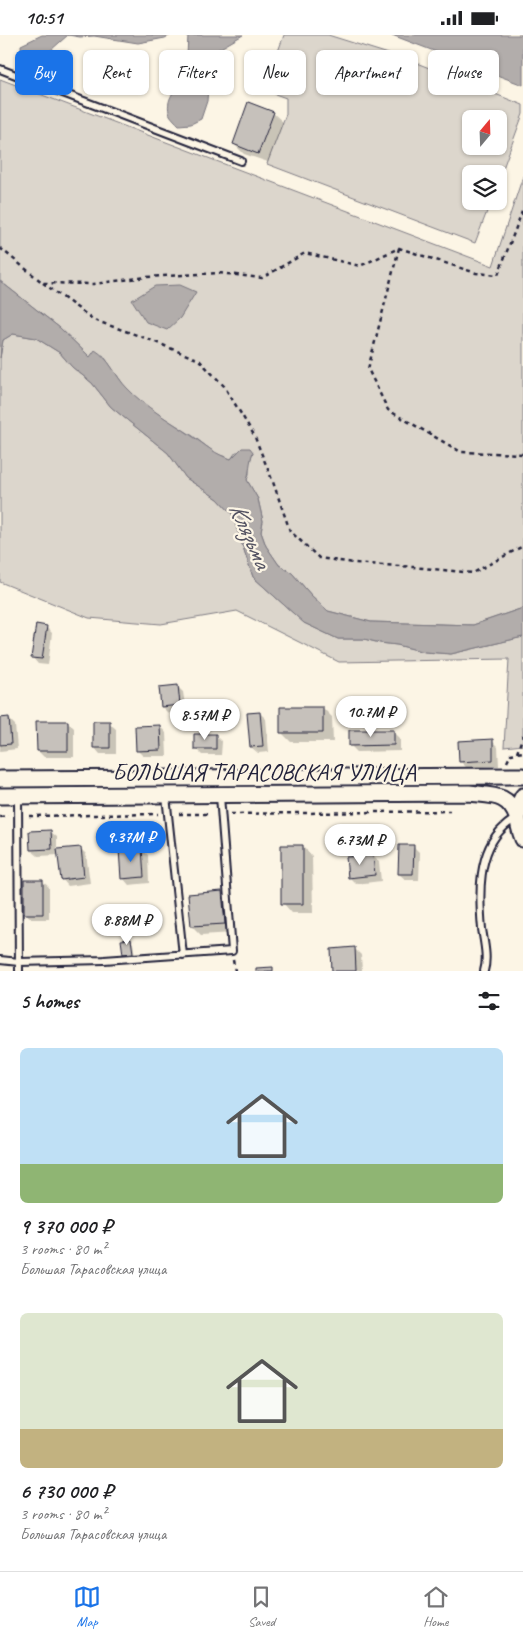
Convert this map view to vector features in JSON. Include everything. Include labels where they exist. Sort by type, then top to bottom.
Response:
[{"type":"street","name":"БОЛЬШАЯ ТАРАСОВСКАЯ УЛИЦА","points":[[0,779],[523,776]]},
{"type":"street","name":"БОЛЬШАЯ ТАРАСОВСКАЯ УЛИЦА","points":[[0,796],[469,793],[499,797],[509,803],[517,817]]},
{"type":"street","points":[[523,796],[517,817],[523,839]]},
{"type":"lane","points":[[0,69],[241,161]]},
{"type":"lane","points":[[18,796],[19,971]]},
{"type":"lane","points":[[166,796],[183,955]]},
{"type":"lane","points":[[0,961],[104,960],[232,951],[220,796]]},
{"type":"lane","points":[[484,971],[486,959],[481,914],[483,867],[487,851],[494,839],[503,827],[517,817]]},
{"type":"path","points":[[43,283],[93,285],[146,277],[219,273],[262,278],[305,253],[360,266],[399,248],[476,273],[498,275],[523,209]]},
{"type":"path","points":[[0,248],[43,283],[94,320],[199,360],[224,386],[254,435],[290,531],[318,558],[354,563],[473,573],[523,547]]},
{"type":"path","points":[[399,248],[368,369],[388,410],[461,452],[523,454]]},
{"type":"path","points":[[517,753],[523,735]]},
{"type":"path","points":[[504,769],[511,754],[523,752]]},
{"type":"shaded area","points":[[284,35],[328,35],[376,50],[316,50],[316,95],[418,95],[418,64],[428,68],[428,95],[498,95],[523,105],[523,114],[508,155],[508,110],[462,110],[462,155],[508,155],[504,165],[462,165],[462,210],[488,210],[475,243],[267,164],[286,114],[286,98],[278,95],[306,95],[306,50],[279,50]]},
{"type":"shaded area","points":[[0,79],[15,85],[15,95],[42,95],[493,266],[523,176],[523,608],[473,625],[371,622],[328,611],[292,573],[279,565],[266,546],[261,532],[263,521],[258,499],[247,480],[253,452],[236,452],[231,459],[215,453],[193,436],[144,405],[125,387],[103,355],[90,357],[60,328],[0,281]]},
{"type":"shaded area","points":[[13,334],[36,338],[60,353],[72,367],[92,383],[111,407],[168,453],[186,478],[218,499],[232,514],[253,577],[304,623],[338,639],[364,639],[425,652],[451,654],[523,637],[523,745],[504,747],[509,659],[339,662],[237,611],[161,624],[89,618],[0,582],[0,358],[3,340]]},
{"type":"water","points":[[42,35],[68,35],[51,50],[21,50],[21,45]]},
{"type":"water","points":[[68,35],[171,35],[165,38],[138,43],[94,36],[80,37]]},
{"type":"water","points":[[188,35],[243,35],[217,50],[187,50]]},
{"type":"water","points":[[392,35],[523,35],[523,85],[499,76],[499,50],[431,50]]},
{"type":"water","points":[[172,95],[207,95],[201,119],[191,124],[179,125],[170,115]]},
{"type":"water","name":"Клязьма","points":[[0,281],[60,328],[90,357],[95,350],[100,354],[134,395],[150,408],[211,449],[231,459],[242,448],[250,448],[253,452],[247,480],[258,499],[263,521],[261,532],[266,546],[279,565],[292,573],[328,611],[371,622],[473,625],[523,608],[523,637],[451,654],[425,652],[364,639],[338,639],[304,623],[253,577],[232,514],[218,499],[186,478],[168,453],[111,407],[92,383],[72,367],[60,353],[36,338],[13,334],[3,340],[0,358]]},
{"type":"water","points":[[180,285],[196,292],[180,318],[167,330],[146,322],[132,300],[155,286]]},
{"type":"building","points":[[248,102],[274,112],[258,154],[233,144]]},
{"type":"building","points":[[36,624],[47,626],[42,659],[31,658]]},
{"type":"building","points":[[178,685],[180,705],[161,707],[159,687]]},
{"type":"building","points":[[192,702],[202,703],[200,726],[190,725]]},
{"type":"building","points":[[280,707],[323,707],[323,733],[280,733]]},
{"type":"building","points":[[260,712],[263,746],[250,747],[247,713]]},
{"type":"building","points":[[9,717],[11,744],[0,745],[0,718]]},
{"type":"building","points":[[36,721],[68,721],[68,751],[37,751]]},
{"type":"building","points":[[93,721],[110,721],[110,748],[93,748]]},
{"type":"building","points":[[160,725],[161,750],[136,751],[135,726]]},
{"type":"building","points":[[349,730],[394,730],[394,745],[349,746]]},
{"type":"building","points":[[194,734],[216,734],[216,749],[194,749]]},
{"type":"building","points":[[493,739],[493,760],[459,762],[458,741]]},
{"type":"building","points":[[51,830],[52,849],[30,850],[29,831]]},
{"type":"building","points":[[281,845],[303,845],[303,904],[281,904]]},
{"type":"building","points":[[399,845],[414,845],[413,874],[398,874]]},
{"type":"building","points":[[81,847],[84,877],[61,880],[57,849]]},
{"type":"building","points":[[142,848],[144,877],[121,879],[119,849]]},
{"type":"building","points":[[373,855],[375,875],[348,878],[346,857]]},
{"type":"building","points":[[24,880],[43,880],[43,914],[24,914]]},
{"type":"building","points":[[222,891],[225,924],[191,926],[188,894]]},
{"type":"building","points":[[131,939],[133,953],[123,954],[121,940]]},
{"type":"building","points":[[355,947],[356,971],[332,971],[331,949]]},
{"type":"building","points":[[273,967],[273,971],[256,971],[256,968]]}]
